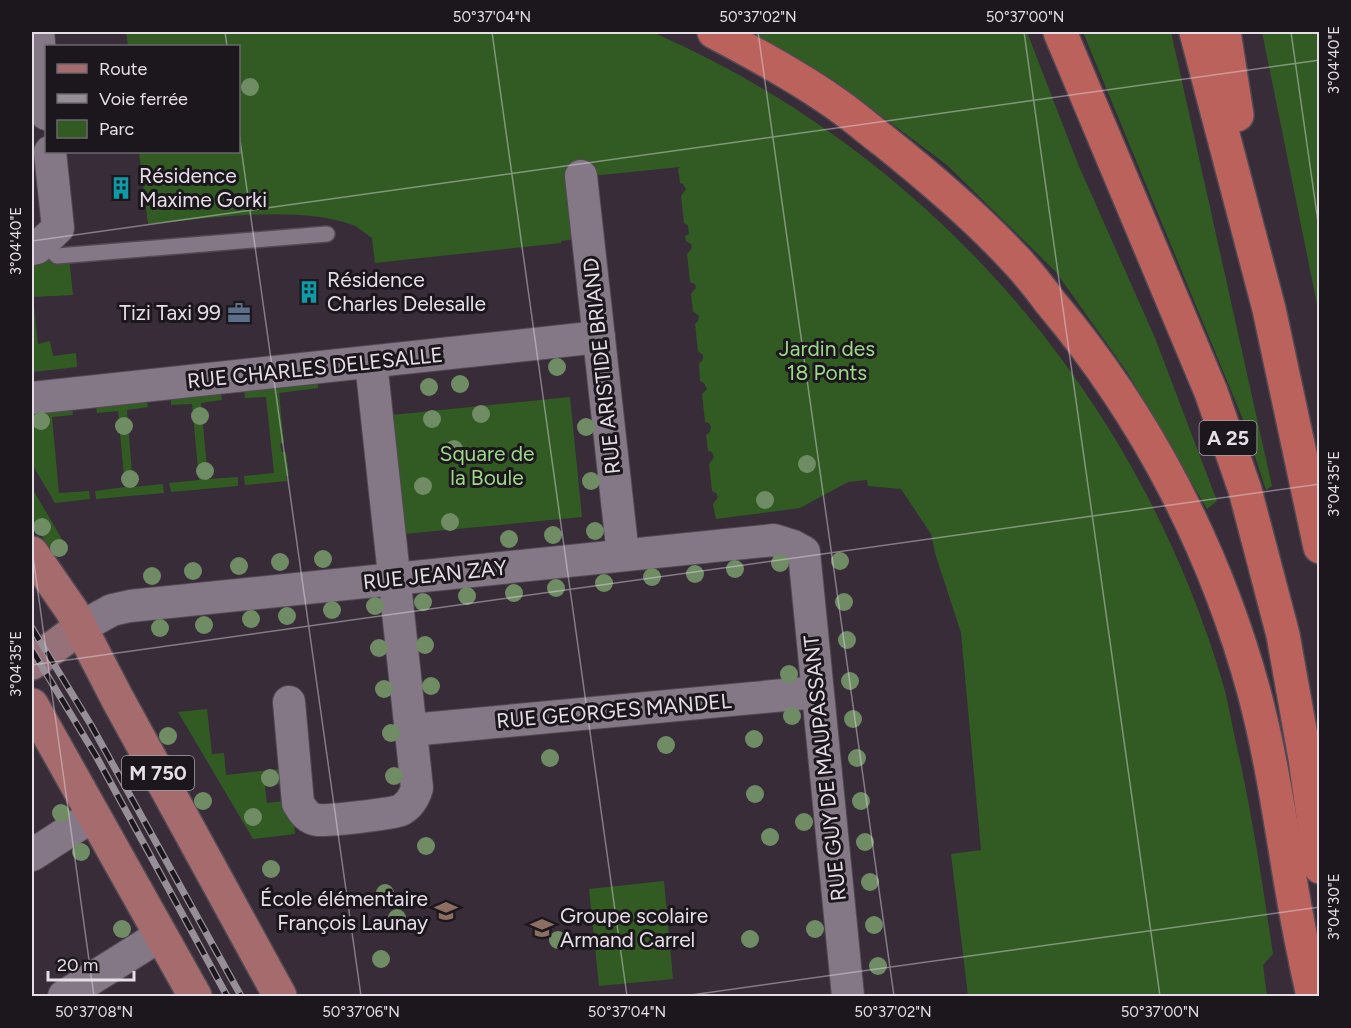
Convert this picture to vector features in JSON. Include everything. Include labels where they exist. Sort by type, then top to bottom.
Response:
[{"type":"highway","points":[[714,32],[764,58],[833,101],[921,171],[1014,257],[1076,331],[1118,391],[1148,440],[1200,540],[1240,644],[1266,740],[1298,929],[1313,996]]},
{"type":"highway","name":"A 25","points":[[1060,32],[1203,373],[1245,490],[1284,635],[1305,758],[1320,867]]},
{"type":"highway","points":[[1196,32],[1269,309],[1320,547]]},
{"type":"highway","points":[[1224,32],[1269,309]]},
{"type":"main road","name":"M 750","points":[[32,553],[63,596],[81,627],[117,698],[280,996]]},
{"type":"main road","points":[[32,705],[195,996]]},
{"type":"street","points":[[38,32],[45,104]]},
{"type":"street","points":[[38,245],[58,228],[50,153]]},
{"type":"street","name":"RUE ARISTIDE BRIAND","points":[[581,176],[623,555]]},
{"type":"street","name":"RUE CHARLES DELESALLE","points":[[32,398],[599,337]]},
{"type":"street","points":[[289,702],[298,803],[303,813],[318,820],[388,813],[408,805],[417,788],[371,362]]},
{"type":"street","name":"RUE JEAN ZAY","points":[[81,627],[112,610],[130,606],[774,540],[793,546]]},
{"type":"street","name":"RUE GUY DE MAUPASSANT","points":[[793,546],[804,552],[848,996]]},
{"type":"street","points":[[32,663],[81,627]]},
{"type":"street","name":"RUE GEORGES MANDEL","points":[[411,730],[817,692]]},
{"type":"street","points":[[32,855],[94,815]]},
{"type":"street","points":[[63,996],[161,935]]},
{"type":"lane","points":[[38,245],[57,256],[327,234]]},
{"type":"green space","name":"Jardin des 18 Ponts","points":[[126,32],[652,32],[752,82],[845,143],[930,213],[1007,292],[1075,378],[1134,472],[1183,572],[1223,684],[1246,789],[1273,954],[1263,965],[1267,996],[968,996],[951,854],[981,850],[961,633],[931,534],[901,489],[868,486],[867,480],[848,482],[800,508],[716,519],[713,504],[718,497],[712,491],[709,464],[714,457],[712,452],[708,451],[706,435],[710,432],[711,427],[705,422],[702,394],[707,389],[700,381],[699,364],[703,355],[698,351],[695,324],[699,316],[693,311],[691,294],[696,288],[695,284],[690,282],[687,254],[692,248],[685,236],[689,234],[688,225],[684,223],[681,196],[686,189],[680,183],[678,169],[680,167],[571,178],[576,239],[561,241],[561,243],[375,263],[372,238],[353,225],[330,219],[279,214],[148,224],[139,153],[240,153],[240,45],[128,45]]},
{"type":"green space","points":[[751,32],[1027,32],[1078,164],[1155,338],[1217,501],[1207,509],[1127,372],[1056,272],[947,165],[835,81]]},
{"type":"green space","points":[[1083,32],[1171,32],[1272,486],[1266,490],[1242,417]]},
{"type":"green space","points":[[1262,32],[1319,32],[1319,314]]},
{"type":"green space","points":[[69,257],[73,295],[33,297],[38,344],[50,341],[53,356],[76,353],[77,367],[32,372],[32,260]]},
{"type":"green space","points":[[318,384],[318,388],[279,393],[284,443],[280,444],[282,452],[286,452],[289,476],[286,476],[287,481],[245,485],[244,476],[274,473],[266,397],[245,398],[244,391]]},
{"type":"green space","points":[[221,394],[222,400],[201,403],[208,479],[238,477],[238,486],[171,492],[169,483],[199,480],[192,404],[171,405],[171,398]]},
{"type":"green space","name":"Square de la Boule","points":[[570,397],[582,517],[404,534],[392,415]]},
{"type":"green space","points":[[147,401],[148,407],[127,410],[133,487],[163,484],[164,493],[96,499],[95,491],[125,487],[118,411],[97,413],[96,406]]},
{"type":"green space","points":[[72,408],[73,415],[52,417],[59,493],[89,491],[90,499],[55,503],[32,464],[32,412]]},
{"type":"green space","points":[[32,488],[63,541],[64,548],[60,551],[52,550],[32,523]]},
{"type":"green space","points":[[207,709],[212,754],[224,753],[226,775],[288,768],[289,783],[265,786],[267,803],[292,800],[295,834],[253,839],[178,712]]},
{"type":"green space","points":[[664,881],[673,979],[599,986],[589,889]]},
{"type":"railway","points":[[32,628],[91,725],[241,996]]},
{"type":"railway","points":[[32,650],[96,756],[227,996]]},
{"type":"place","name":"Résidence Maxime Gorki","points":[[121,188]]},
{"type":"place","name":"Résidence Charles Delesalle","points":[[309,292]]},
{"type":"place","name":"Tizi Taxi 99","points":[[239,313]]},
{"type":"place","name":"École élémentaire François Launay","points":[[446,911]]},
{"type":"place","name":"Groupe scolaire Armand Carrel","points":[[542,928]]}]
